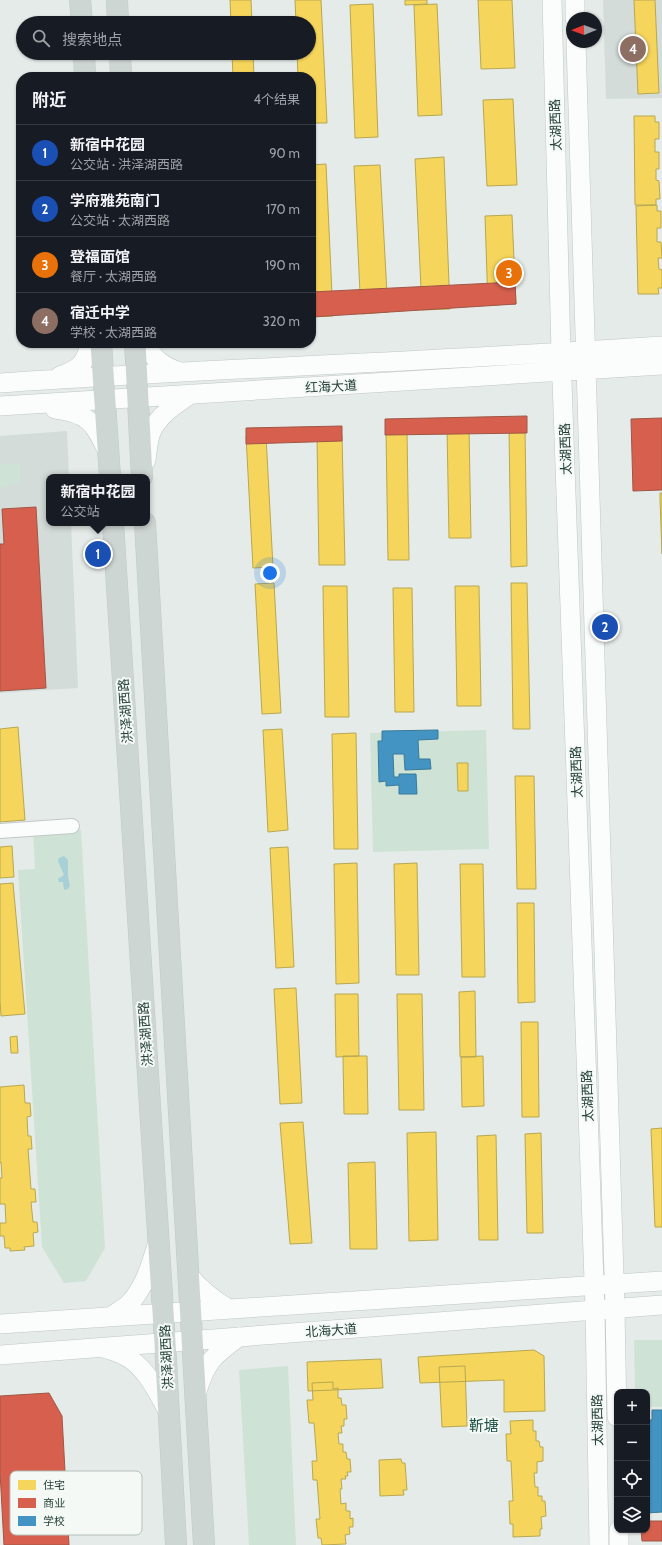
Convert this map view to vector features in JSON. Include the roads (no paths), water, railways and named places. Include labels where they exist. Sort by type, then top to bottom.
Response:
[{"type":"main road","points":[[80,0],[81,16]]},
{"type":"main road","points":[[117,0],[118,16]]},
{"type":"main road","points":[[84,60],[85,72]]},
{"type":"main road","points":[[120,60],[121,72]]},
{"type":"main road","points":[[101,348],[110,474]]},
{"type":"main road","points":[[135,348],[143,474]]},
{"type":"main road","name":"洪泽湖西路","points":[[113,526],[158,1241],[166,1343],[176,1545]]},
{"type":"main road","points":[[145,526],[204,1545]]},
{"type":"main road","points":[[157,1212],[162,1218],[176,1218],[185,1206]]},
{"type":"main road","points":[[170,1436],[177,1429],[182,1427],[191,1430],[198,1437]]},
{"type":"street","name":"太湖西路","points":[[552,0],[562,362],[595,1309],[599,1545]]},
{"type":"street","points":[[575,0],[575,12]]},
{"type":"street","name":"太湖西路","points":[[576,48],[616,1389]]},
{"type":"street","name":"红海大道","points":[[8,406],[190,394],[562,362],[586,351],[662,346]]},
{"type":"street","points":[[49,380],[77,369],[82,365],[89,348]]},
{"type":"street","points":[[148,348],[165,367],[181,372]]},
{"type":"street","name":"红海大道","points":[[0,383],[181,372],[562,362],[587,370],[662,365]]},
{"type":"street","points":[[144,474],[150,436],[156,423],[163,414],[190,394]]},
{"type":"street","points":[[8,406],[69,411],[80,414],[97,430],[108,452]]},
{"type":"street","points":[[0,831],[72,826]]},
{"type":"street","points":[[110,1317],[128,1305],[139,1290],[147,1274],[158,1241]]},
{"type":"street","points":[[189,1276],[203,1292],[213,1300],[229,1309]]},
{"type":"street","name":"北海大道","points":[[0,1324],[662,1281]]},
{"type":"street","points":[[294,1305],[296,1333]]},
{"type":"street","name":"北海大道","points":[[0,1355],[662,1305]]},
{"type":"street","points":[[43,1321],[53,1328],[57,1335],[55,1343],[46,1351]]},
{"type":"street","points":[[196,1395],[200,1379],[216,1353],[240,1337]]},
{"type":"street","points":[[101,1347],[121,1354],[144,1373],[156,1389],[169,1414]]},
{"type":"street","points":[[619,1533],[619,1545]]},
{"type":"water","points":[[64,856],[68,860],[68,876],[70,886],[68,889],[64,890],[63,882],[59,882],[58,879],[64,875],[58,861],[59,858]]},
{"type":"place","name":"宿迁中学","points":[[633,49]]},
{"type":"place","name":"登福面馆","points":[[509,273]]},
{"type":"place","name":"新宿中花园","points":[[98,554]]},
{"type":"place","name":"学府雅苑南门","points":[[605,627]]},
{"type":"district","name":"靳塘","points":[[484,1426]]}]
